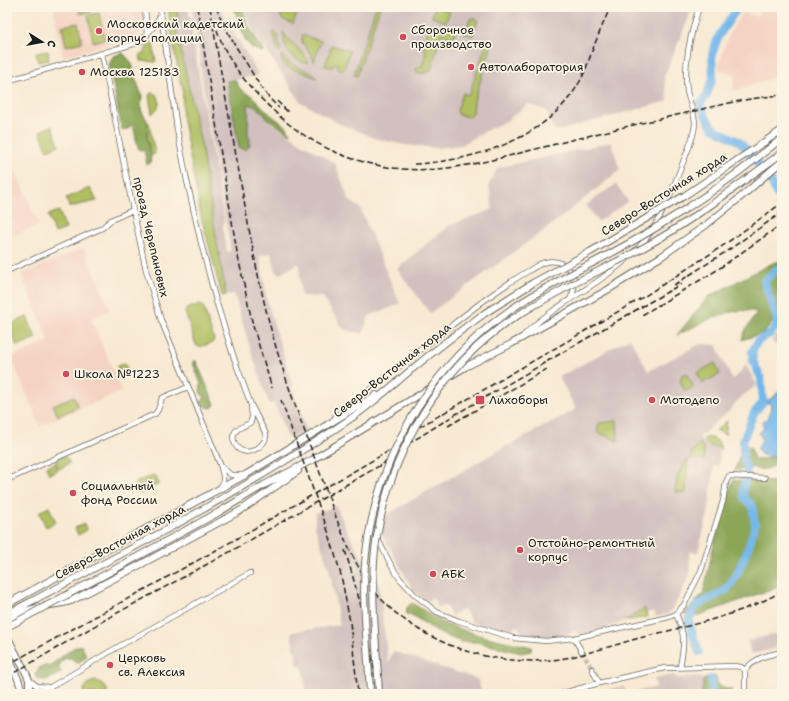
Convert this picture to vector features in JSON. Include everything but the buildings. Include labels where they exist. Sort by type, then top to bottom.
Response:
[{"type":"main road","name":"Северо-Восточная хорда","points":[[7,614],[102,565],[214,503],[299,452],[355,416],[451,337],[485,313],[533,283],[590,252],[684,196],[782,130]]},
{"type":"main road","name":"Северо-Восточная хорда","points":[[370,694],[365,634],[364,585],[368,540],[375,505],[386,470],[403,431],[428,391],[452,360],[478,334],[514,307],[553,284],[652,231],[719,186],[782,138]]},
{"type":"main road","points":[[379,694],[373,586],[376,542],[394,473],[410,435],[435,394],[459,364],[480,344],[519,315],[557,292],[616,263],[697,215],[782,153]]},
{"type":"main road","name":"Северо-Восточная хорда","points":[[7,626],[106,574],[312,460],[453,374],[519,340],[609,289],[662,256],[706,225],[742,196],[782,160]]},
{"type":"main road","points":[[7,604],[247,474],[396,383]]},
{"type":"main road","points":[[7,626],[14,616],[71,601],[134,568],[240,510],[281,484],[312,460]]},
{"type":"main road","points":[[7,637],[29,680],[29,694]]},
{"type":"main road","points":[[7,654],[23,694]]},
{"type":"main road","points":[[7,689],[9,694]]},
{"type":"street","points":[[145,7],[147,35]]},
{"type":"street","points":[[160,7],[177,129],[190,196],[209,274],[224,327],[251,404],[266,434],[266,438],[262,444],[251,451],[240,451],[232,439],[236,430],[251,422],[251,404]]},
{"type":"street","points":[[519,340],[530,328],[613,271],[640,246],[655,224],[671,193],[694,135],[695,123],[687,92],[686,80],[690,40],[700,7]]},
{"type":"street","points":[[7,81],[134,45],[140,42],[147,35],[162,14]]},
{"type":"street","name":"проезд Черепановых","points":[[102,54],[146,270],[161,320],[220,464],[223,480],[222,486],[218,490]]},
{"type":"street","points":[[7,271],[102,228],[112,220],[133,210]]},
{"type":"street","points":[[317,431],[451,325],[508,283],[544,262],[560,262],[572,273],[574,289],[571,297],[566,303]]},
{"type":"street","points":[[7,480],[155,414],[162,398],[188,387]]},
{"type":"street","points":[[220,464],[224,470],[231,475],[240,476],[247,474]]},
{"type":"street","points":[[371,526],[400,579],[415,595],[437,612],[459,622],[513,638],[546,641],[574,638],[669,617],[676,614],[684,605],[702,571],[723,501],[726,482],[729,476],[765,478]]},
{"type":"street","points":[[39,694],[50,686],[250,573]]},
{"type":"street","points":[[676,614],[684,636],[680,667]]},
{"type":"street","points":[[574,638],[582,652]]},
{"type":"street","points":[[745,694],[745,670],[749,665],[762,657],[782,652]]},
{"type":"street","points":[[560,694],[599,683],[665,668],[735,666],[741,667],[745,670]]},
{"type":"street","points":[[592,669],[599,683]]},
{"type":"street","points":[[29,680],[37,686],[50,686]]},
{"type":"shaded area","name":"Московский кадетский корпус полиции","points":[[53,7],[141,7],[143,26],[139,36],[63,57]]},
{"type":"shaded area","points":[[176,7],[189,7],[189,15],[191,18],[190,23],[224,219],[223,227],[227,252],[231,251],[191,7],[219,7],[259,75],[235,80],[246,96],[272,123],[335,163],[349,200],[360,208],[400,304],[369,316],[363,334],[343,329],[323,297],[301,296],[299,263],[280,274],[277,273],[271,253],[260,256],[267,301],[293,386],[291,387],[307,431],[288,438],[274,403],[269,404],[234,294],[226,295],[198,125],[175,22],[179,21]]},
{"type":"shaded area","points":[[243,7],[693,7],[664,77],[668,101],[561,130],[554,130],[546,110],[528,104],[506,121],[462,145],[436,148],[405,145],[377,139],[338,123],[301,102],[252,29]]},
{"type":"shaded area","points":[[761,7],[782,7],[782,75],[734,91],[733,82],[735,75],[722,71],[718,66],[730,32],[744,11],[757,16]]},
{"type":"shaded area","points":[[611,142],[620,170],[554,223],[430,313],[397,269],[448,226],[493,209],[489,185],[497,168]]},
{"type":"shaded area","points":[[7,150],[39,225],[7,238]]},
{"type":"shaded area","points":[[616,184],[628,201],[598,222],[586,205]]},
{"type":"shaded area","points":[[84,248],[110,310],[91,319],[122,391],[40,426],[11,357],[49,341],[21,274]]},
{"type":"shaded area","points":[[782,329],[782,351],[771,340]]},
{"type":"shaded area","points":[[630,338],[648,371],[700,344],[716,345],[732,379],[738,375],[746,365],[757,385],[741,397],[729,411],[699,437],[709,447],[721,448],[718,466],[714,466],[709,510],[698,552],[689,552],[690,575],[673,609],[668,614],[656,617],[654,611],[647,613],[646,608],[623,622],[581,635],[574,631],[562,638],[544,638],[524,637],[518,626],[505,633],[472,623],[464,609],[451,616],[446,606],[439,608],[433,598],[426,602],[413,590],[383,536],[381,531],[383,519],[393,511],[494,453],[576,409],[559,377]]},
{"type":"shaded area","points":[[336,506],[352,540],[379,586],[388,663],[393,651],[477,679],[483,694],[306,694],[304,671],[302,667],[297,664],[296,651],[294,650],[291,632],[340,625],[329,569],[315,527],[315,513]]},
{"type":"shaded area","points":[[782,632],[782,647],[752,654],[750,652],[748,641]]},
{"type":"shaded area","points":[[674,675],[678,678],[700,676],[703,680],[701,694],[626,694],[656,687],[654,679]]},
{"type":"shaded area","points":[[624,686],[626,694],[588,694]]},
{"type":"green space","points":[[90,7],[91,12],[80,14],[79,8]]},
{"type":"green space","points":[[168,7],[176,7],[179,21],[175,23],[202,148],[226,295],[222,296],[201,216],[182,115],[183,87],[180,81]]},
{"type":"green space","points":[[234,7],[242,7],[247,24],[264,51],[261,52],[252,48],[245,40]]},
{"type":"green space","points":[[278,7],[299,7],[293,24],[282,19]]},
{"type":"green space","points":[[376,7],[380,7],[357,76],[354,75]]},
{"type":"green space","points":[[437,8],[450,11],[446,22],[432,17],[434,10]]},
{"type":"green space","points":[[99,13],[105,39],[93,42],[88,15]]},
{"type":"green space","points":[[472,18],[478,20],[473,36],[465,34],[470,19]]},
{"type":"green space","points":[[78,23],[82,42],[66,46],[62,26]]},
{"type":"green space","points":[[430,23],[456,30],[453,38],[441,34],[431,70],[425,73],[418,73],[416,71],[417,68],[422,66],[426,53],[424,47]]},
{"type":"green space","points":[[273,32],[277,33],[281,50],[278,52]]},
{"type":"green space","points":[[283,32],[305,56],[308,60],[307,63],[292,56],[284,43]]},
{"type":"green space","points":[[302,35],[321,41],[314,62],[311,54],[302,42]]},
{"type":"green space","points":[[487,42],[492,44],[474,101],[473,113],[469,117],[459,115],[457,111],[463,93],[469,95]]},
{"type":"green space","points":[[153,43],[156,62],[141,61],[140,54],[144,54],[148,44]]},
{"type":"green space","points":[[332,45],[350,51],[344,70],[337,68],[338,64],[336,63],[332,67],[325,66]]},
{"type":"green space","points":[[48,51],[49,60],[38,62],[36,53]]},
{"type":"green space","points":[[123,53],[132,63],[142,96],[141,110],[148,122],[147,136],[151,157],[150,163],[147,165],[144,150],[140,150],[138,147],[133,125],[128,129],[122,130],[109,65],[113,56]]},
{"type":"green space","points":[[281,56],[291,64],[309,72],[317,78],[285,66],[282,62]]},
{"type":"green space","points":[[235,80],[239,88],[252,96],[271,115],[287,127],[290,134],[267,118],[257,107],[248,104],[248,132],[250,144],[246,150],[239,148],[227,81]]},
{"type":"green space","points":[[152,92],[158,97],[159,103],[157,109],[152,114],[149,95]]},
{"type":"green space","points":[[149,123],[155,154],[148,156],[141,125]]},
{"type":"green space","points":[[52,126],[59,145],[47,150],[40,131]]},
{"type":"green space","points":[[90,188],[97,201],[69,207],[66,198]]},
{"type":"green space","points":[[59,211],[66,229],[55,233],[48,215]]},
{"type":"green space","points":[[782,261],[782,310],[764,333],[742,340],[746,329],[757,312],[736,311],[726,313],[706,321],[677,335],[708,297],[775,262]]},
{"type":"green space","points":[[200,304],[203,306],[214,340],[212,343],[199,347],[196,345],[185,312],[187,308]]},
{"type":"green space","points":[[27,317],[36,338],[17,346],[8,325]]},
{"type":"green space","points":[[194,360],[196,361],[215,405],[212,408],[206,407],[200,403],[205,397],[200,391],[201,384],[193,363]]},
{"type":"green space","points":[[125,363],[129,374],[120,377],[117,366]]},
{"type":"green space","points":[[715,363],[720,374],[703,383],[697,373]]},
{"type":"green space","points":[[686,373],[694,387],[685,391],[680,381],[682,375]]},
{"type":"green space","points":[[74,396],[78,407],[58,416],[53,405]]},
{"type":"green space","points":[[617,421],[618,441],[597,432],[599,423]]},
{"type":"green space","points":[[727,421],[725,435],[716,430]]},
{"type":"green space","points":[[708,437],[716,440],[721,448],[709,446],[704,441],[704,439]]},
{"type":"green space","points":[[743,443],[751,448],[754,460],[779,457],[782,448],[782,462],[764,469],[756,469],[752,467],[735,471]]},
{"type":"green space","points":[[699,444],[704,447],[704,460],[690,459],[691,453]]},
{"type":"green space","points":[[65,456],[70,463],[59,469],[55,460]]},
{"type":"green space","points":[[688,458],[686,493],[675,492],[678,474]]},
{"type":"green space","points":[[55,463],[58,470],[49,474],[46,467]]},
{"type":"green space","points":[[155,475],[159,484],[140,494],[135,483]]},
{"type":"green space","points":[[733,480],[782,481],[782,582],[775,588],[694,617],[684,614],[703,594],[714,544]]},
{"type":"green space","points":[[49,507],[56,522],[46,527],[39,512]]},
{"type":"green space","points":[[84,524],[87,530],[78,535],[75,528]]},
{"type":"green space","points":[[412,603],[447,625],[482,636],[532,647],[531,651],[521,653],[477,642],[461,642],[441,634],[413,616],[406,614],[407,607]]},
{"type":"green space","points":[[645,608],[647,617],[625,621]]},
{"type":"green space","points":[[81,645],[86,655],[85,658],[78,663],[70,658],[64,659],[59,668],[62,672],[47,679],[37,679],[35,674],[40,667],[51,665],[73,648]]},
{"type":"green space","points":[[715,676],[721,686],[732,690],[728,694],[701,694],[703,680]]},
{"type":"green space","points":[[96,681],[101,683],[107,689],[108,694],[83,694],[87,685]]},
{"type":"water","points":[[778,392],[782,396],[782,441],[776,455],[766,456],[758,451],[762,439],[759,433],[764,428],[762,422],[768,417],[771,406],[770,403],[765,403],[774,397]]},
{"type":"waterway","points":[[738,7],[718,37],[712,55],[713,78],[706,97],[700,104],[713,128],[740,142],[769,178],[777,195],[782,199]]},
{"type":"waterway","points":[[699,652],[689,619],[696,606],[726,590],[735,578],[748,549],[755,525],[752,505],[744,498],[743,487],[746,480],[747,469],[743,457],[743,441],[754,413],[763,402],[761,378],[753,361],[752,351],[758,341],[771,333],[776,327],[777,319],[764,281],[776,270],[782,269]]},
{"type":"waterway","points":[[711,679],[712,694]]},
{"type":"tunnel","points":[[582,652],[592,669]]},
{"type":"railway","points":[[197,7],[237,252],[253,326],[272,388]]},
{"type":"railway","points":[[210,7],[254,256],[262,295],[277,351],[294,403],[349,549],[358,567],[382,600],[397,614],[416,628],[457,648],[480,655],[525,661],[571,657],[728,615],[747,608],[782,591]]},
{"type":"railway","points":[[216,7],[230,36],[257,82],[279,108]]},
{"type":"railway","points":[[414,164],[461,158],[485,152],[529,132],[548,119],[565,102],[579,83],[610,7]]},
{"type":"railway","points":[[217,30],[221,42],[241,75],[266,103],[289,124],[303,134],[334,151],[350,158],[385,167],[420,170],[472,164],[719,105],[782,95]]},
{"type":"railway","points":[[277,101],[288,112]]},
{"type":"railway","points":[[404,436],[645,296],[721,247],[782,203]]},
{"type":"railway","points":[[674,285],[733,247],[782,212]]},
{"type":"railway","points":[[642,315],[717,270],[782,224]]},
{"type":"railway","points":[[408,444],[456,414],[681,284]]},
{"type":"railway","points":[[448,426],[547,369]]},
{"type":"railway","points":[[281,400],[329,534],[341,575],[350,622],[358,694]]},
{"type":"railway","points":[[7,665],[222,547],[394,448]]},
{"type":"railway","points":[[7,677],[108,618],[226,554],[398,455]]},
{"type":"railway","points":[[345,550],[369,639],[376,694]]},
{"type":"place","name":"Московский кадетский корпус полиции","points":[[99,31]]},
{"type":"place","name":"Сборочное производство","points":[[403,37]]},
{"type":"place","name":"Автолаборатория","points":[[471,67]]},
{"type":"place","name":"Москва 125183","points":[[82,72]]},
{"type":"place","name":"Школа №1223","points":[[66,374]]},
{"type":"place","name":"Лихоборы","points":[[480,400]]},
{"type":"place","name":"Мотодепо","points":[[652,400]]},
{"type":"place","name":"Социальный фонд России","points":[[73,493]]},
{"type":"place","name":"Отстойно-ремонтный корпус","points":[[520,550]]},
{"type":"place","name":"АБК","points":[[433,574]]},
{"type":"place","name":"Церковь св. Алексия","points":[[110,665]]}]
